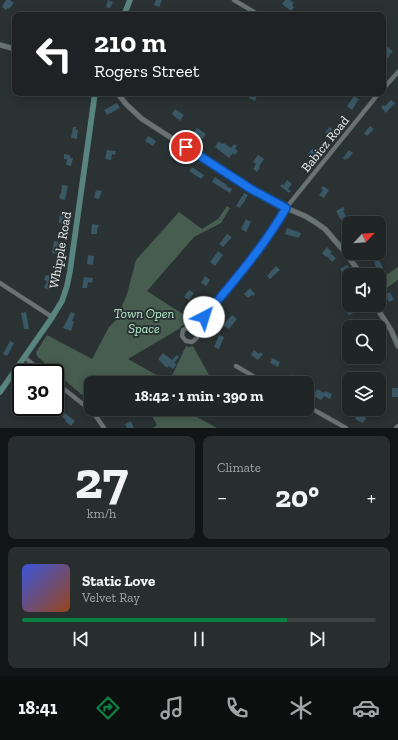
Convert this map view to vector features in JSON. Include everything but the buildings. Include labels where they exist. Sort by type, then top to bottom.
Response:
[{"type":"main road","points":[[125,12],[130,0]]},
{"type":"main road","name":"Whipple Road","points":[[0,392],[52,317],[62,301],[67,286],[95,96]]},
{"type":"street","points":[[234,0],[254,12]]},
{"type":"street","points":[[0,45],[12,48]]},
{"type":"street","points":[[386,86],[398,72]]},
{"type":"street","points":[[120,96],[142,119],[251,189],[286,208],[305,216],[325,230],[344,251],[357,268]]},
{"type":"street","name":"Babicz Road","points":[[194,328],[261,248],[272,233],[286,208],[378,96]]},
{"type":"street","points":[[0,283],[52,317]]},
{"type":"street","points":[[379,312],[391,330],[398,346]]},
{"type":"street","points":[[24,357],[33,364]]},
{"type":"street","points":[[236,366],[254,376]]},
{"type":"street","points":[[64,389],[93,412],[104,428]]},
{"type":"street","points":[[314,410],[346,428]]},
{"type":"green space","name":"Town Open Space","points":[[227,206],[230,208],[221,223],[194,237],[147,291],[195,322],[183,325],[179,329],[128,359],[158,376],[84,376],[84,394],[82,395],[64,379],[64,364],[46,364],[37,356],[36,352],[47,335],[92,359],[109,327],[116,320],[127,294],[136,260],[179,212],[202,229],[218,219]]},
{"type":"green space","points":[[398,267],[398,280],[386,288],[386,275]]},
{"type":"green space","name":"Town Open Space","points":[[186,346],[193,346],[209,376],[172,376]]},
{"type":"green space","points":[[152,416],[195,416],[217,428],[153,428],[157,425]]},
{"type":"route","points":[[186,147],[251,189],[286,208],[272,233],[261,248],[204,317]]}]
